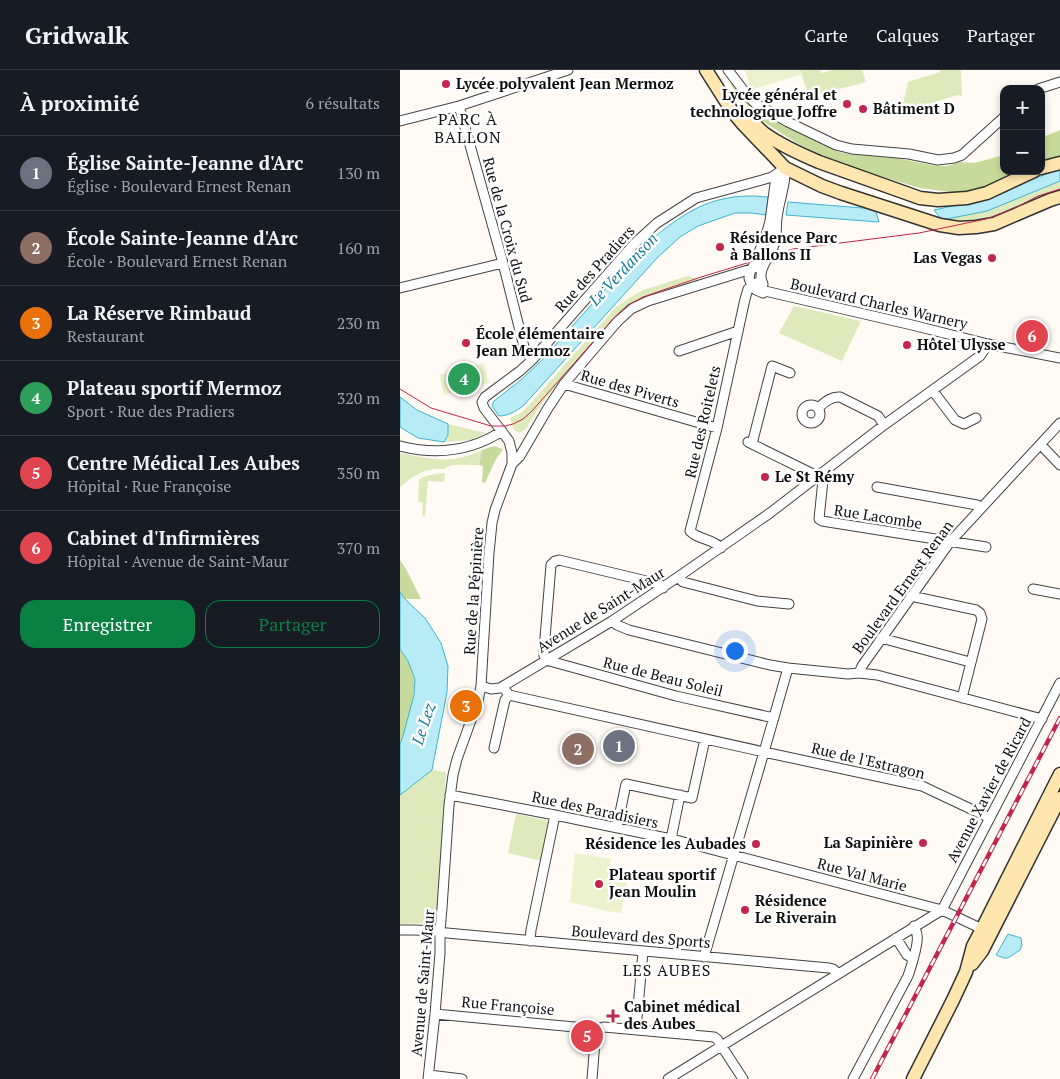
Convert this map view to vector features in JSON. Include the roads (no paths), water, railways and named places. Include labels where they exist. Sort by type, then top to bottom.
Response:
[{"type":"main road","points":[[706,70],[732,111],[785,168],[822,186],[940,225],[966,228],[994,224],[1050,200],[1060,198]]},
{"type":"main road","points":[[719,90],[738,106],[764,133],[783,145],[819,162],[920,198]]},
{"type":"main road","points":[[783,145],[788,156],[785,168]]},
{"type":"main road","points":[[1045,167],[1060,163]]},
{"type":"main road","points":[[785,168],[805,166],[898,195],[938,200],[967,198],[987,193],[1025,175]]},
{"type":"main road","points":[[913,1079],[966,972],[982,951],[986,931],[1060,774]]},
{"type":"main road","points":[[986,931],[1060,798]]},
{"type":"street","points":[[400,121],[459,106],[568,70]]},
{"type":"street","points":[[728,70],[747,95],[755,102],[788,122],[836,145],[852,149],[909,154],[938,160],[954,158],[962,155],[1000,121]]},
{"type":"street","points":[[1045,87],[1060,82]]},
{"type":"street","name":"Rue de la Croix du Sud","points":[[459,106],[503,263],[525,351],[532,360]]},
{"type":"street","points":[[765,292],[760,276],[775,242],[781,197],[786,178],[785,168]]},
{"type":"street","points":[[761,280],[752,286],[749,278],[770,221],[774,184],[785,168]]},
{"type":"street","name":"Rue des Pradiers","points":[[512,464],[512,448],[509,441],[484,408],[483,399],[532,360],[635,244],[657,223],[696,198],[772,177],[785,168]]},
{"type":"street","points":[[400,288],[503,263]]},
{"type":"street","points":[[752,268],[764,265]]},
{"type":"street","name":"Rue de la Pépinière","points":[[481,686],[492,523],[512,464],[520,456],[548,408],[564,384],[617,322],[631,309],[648,300],[752,268]]},
{"type":"street","name":"Boulevard Charles Warnery","points":[[752,286],[763,292],[922,327],[988,344]]},
{"type":"street","name":"Rue des Roitelets","points":[[720,548],[716,543],[695,536],[690,531],[717,428],[745,299],[748,290],[752,286]]},
{"type":"street","points":[[679,352],[738,331]]},
{"type":"street","points":[[988,344],[1060,358]]},
{"type":"street","name":"Avenue de Saint-Maur","points":[[506,691],[546,660],[663,588],[770,513],[884,425],[980,356],[988,344]]},
{"type":"street","points":[[790,373],[772,366],[750,443],[818,476]]},
{"type":"street","name":"Rue des Piverts","points":[[564,384],[717,428]]},
{"type":"street","points":[[933,391],[955,420],[964,424],[976,418]]},
{"type":"street","points":[[818,408],[826,401],[840,396],[878,416],[884,425]]},
{"type":"street","name":"Boulevard Ernest Renan","points":[[612,621],[629,630],[770,665],[848,674],[859,673],[881,638],[950,542],[1060,423]]},
{"type":"street","points":[[400,446],[417,450],[456,450],[480,443],[502,431]]},
{"type":"street","points":[[1041,444],[1060,465]]},
{"type":"street","name":"Rue Lacombe","points":[[818,476],[824,480],[819,516],[822,522],[950,542]]},
{"type":"street","points":[[877,487],[981,507]]},
{"type":"street","points":[[950,542],[986,547]]},
{"type":"street","points":[[546,660],[544,650],[550,575],[551,565],[555,561],[559,560],[659,584],[663,588]]},
{"type":"street","points":[[678,578],[683,582],[757,601],[790,604]]},
{"type":"street","points":[[1033,589],[1060,594]]},
{"type":"street","points":[[911,596],[976,610],[980,613],[982,619],[962,698]]},
{"type":"street","points":[[881,638],[970,662]]},
{"type":"street","name":"Rue de Beau Soleil","points":[[546,660],[676,696],[774,718]]},
{"type":"street","points":[[704,957],[788,668]]},
{"type":"street","points":[[859,673],[876,675],[1042,719]]},
{"type":"street","name":"Avenue Xavier de Ricard","points":[[942,910],[1060,683]]},
{"type":"street","points":[[481,686],[764,752]]},
{"type":"street","name":"Avenue de Saint-Maur","points":[[428,1077],[436,1014],[450,795],[457,759],[478,701],[481,686]]},
{"type":"street","points":[[494,748],[506,691]]},
{"type":"street","points":[[617,827],[626,784],[692,798],[705,739]]},
{"type":"street","name":"Rue de l'Estragon","points":[[764,752],[922,786],[990,818]]},
{"type":"street","name":"Rue des Paradisiers","points":[[450,795],[617,827],[734,855]]},
{"type":"street","points":[[671,839],[680,796]]},
{"type":"street","points":[[530,941],[555,814]]},
{"type":"street","name":"Rue Val Marie","points":[[734,855],[942,910],[986,931]]},
{"type":"street","points":[[668,1079],[942,910]]},
{"type":"street","points":[[853,1079],[908,976],[918,936],[914,926]]},
{"type":"street","name":"Boulevard des Sports","points":[[400,930],[440,931],[643,952],[829,968],[838,974]]},
{"type":"street","points":[[896,938],[907,955],[912,958]]},
{"type":"street","points":[[636,1029],[643,952]]},
{"type":"street","name":"Rue Françoise","points":[[436,1014],[596,1029],[604,1027],[636,1029],[714,1037],[722,1046]]},
{"type":"street","points":[[592,1079],[596,1029]]},
{"type":"street","points":[[722,1046],[743,1079]]},
{"type":"street","points":[[428,1077],[462,1079]]},
{"type":"water","points":[[1060,169],[1060,181],[987,211],[942,220],[934,210],[967,203]]},
{"type":"water","points":[[731,197],[768,197],[766,215],[735,213],[698,226],[680,237],[657,258],[523,406],[509,414],[499,416],[492,406],[494,401],[522,379],[543,359],[644,246],[683,216],[705,205]]},
{"type":"water","points":[[788,202],[875,209],[879,222],[786,215]]},
{"type":"water","points":[[400,397],[417,410],[448,424],[448,435],[444,442],[418,438],[400,427]]},
{"type":"water","name":"Le Lez","points":[[400,592],[425,618],[441,643],[448,666],[447,692],[432,770],[400,795],[400,744],[414,695],[415,679],[408,661],[400,649]]},
{"type":"water","points":[[1008,934],[1021,938],[1022,945],[1020,950],[1008,958],[1004,958],[996,955]]},
{"type":"tram line","points":[[400,389],[431,408],[491,426],[513,424],[531,412],[615,317],[632,303],[643,297],[793,249],[919,233],[986,219],[1013,209],[1038,196],[1060,189]]},
{"type":"railway","points":[[872,1079],[1060,718]]},
{"type":"place","name":"Lycée polyvalent Jean Mermoz","points":[[446,84]]},
{"type":"place","name":"Lycée général et technologique Joffre","points":[[847,104]]},
{"type":"place","name":"Bâtiment D","points":[[863,109]]},
{"type":"place","name":"Résidence Parc à Ballons II","points":[[720,247]]},
{"type":"place","name":"Las Vegas","points":[[992,258]]},
{"type":"place","name":"Cabinet d'Infirmières","points":[[1032,336]]},
{"type":"place","name":"École élémentaire Jean Mermoz","points":[[466,343]]},
{"type":"place","name":"Hôtel Ulysse","points":[[907,345]]},
{"type":"place","name":"Plateau sportif Mermoz","points":[[464,379]]},
{"type":"place","name":"Le St Rémy","points":[[765,477]]},
{"type":"place","name":"La Réserve Rimbaud","points":[[466,706]]},
{"type":"place","name":"Église Sainte-Jeanne d'Arc","points":[[619,746]]},
{"type":"place","name":"École Sainte-Jeanne d'Arc","points":[[578,749]]},
{"type":"place","name":"La Sapinière","points":[[923,843]]},
{"type":"place","name":"Résidence les Aubades","points":[[756,844]]},
{"type":"place","name":"Plateau sportif Jean Moulin","points":[[599,884]]},
{"type":"place","name":"Résidence Le Riverain","points":[[745,910]]},
{"type":"place","name":"Cabinet médical des Aubes","points":[[613,1016]]},
{"type":"place","name":"Centre Médical Les Aubes","points":[[587,1036]]},
{"type":"district","name":"PARC À BALLON","points":[[468,128]]},
{"type":"district","name":"LES AUBES","points":[[667,970]]},
{"type":"water label","name":"Le Verdanson","points":[[623,269]]}]
